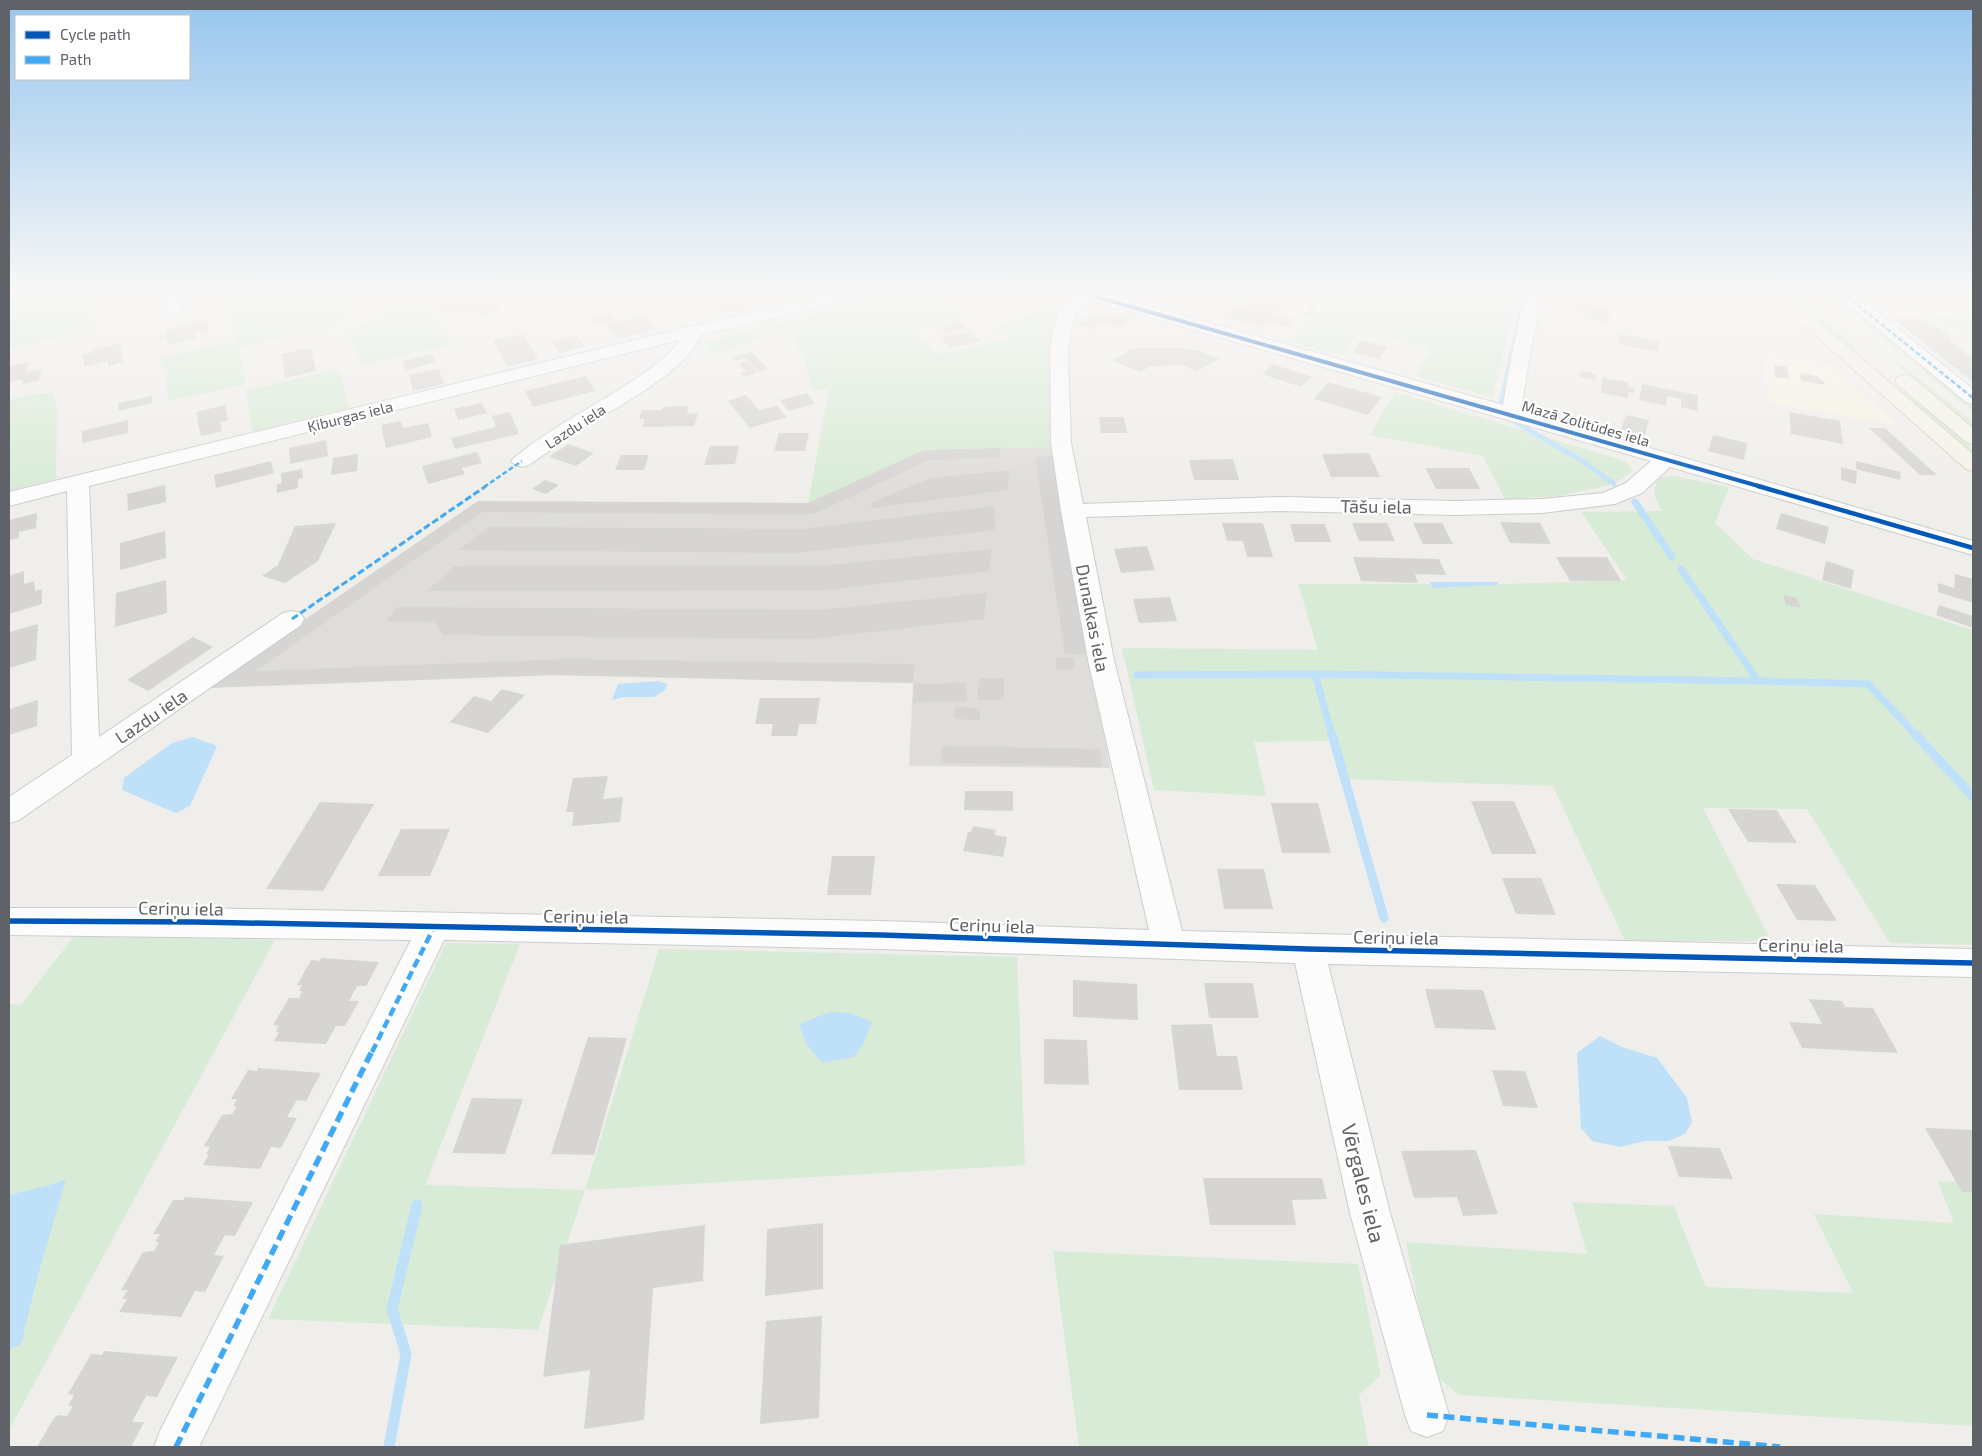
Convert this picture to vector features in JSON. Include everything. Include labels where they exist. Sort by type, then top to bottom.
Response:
[{"type":"main road","points":[[1851,359],[1973,465]]},
{"type":"main road","points":[[1863,359],[1913,393],[1929,401]]},
{"type":"main road","points":[[1893,370],[1973,438]]},
{"type":"street","name":"Ķiburgas iela","points":[[9,499],[580,359]]},
{"type":"street","name":"Lazdu iela","points":[[522,461],[638,385],[674,359]]},
{"type":"street","name":"Dunalkas iela","points":[[1059,359],[1061,443],[1072,511],[1100,660],[1164,920],[1168,945]]},
{"type":"street","name":"Mazā Zolitūdes iela","points":[[1320,359],[1973,548]]},
{"type":"street","points":[[1511,414],[1520,359]]},
{"type":"street","points":[[1924,359],[1973,398]]},
{"type":"street","name":"Tāšu iela","points":[[1072,511],[1280,504],[1456,508],[1542,506],[1607,499],[1634,488],[1666,459]]},
{"type":"street","points":[[78,483],[86,759]]},
{"type":"street","name":"Lazdu iela","points":[[9,812],[292,619]]},
{"type":"street","name":"Ceriņu iela","points":[[9,921],[196,922],[881,935],[1308,949],[1973,963]]},
{"type":"street","points":[[176,1447],[434,927]]},
{"type":"street","name":"Vērgales iela","points":[[1308,949],[1370,1213],[1427,1414]]},
{"type":"shaded area","points":[[1764,359],[1799,359],[1830,364],[1898,425],[1769,403]]},
{"type":"shaded area","points":[[1053,447],[1110,768],[909,766],[913,683],[553,675],[205,688],[478,501],[808,503],[924,450]]},
{"type":"green space","points":[[162,359],[241,359],[246,384],[169,401]]},
{"type":"green space","points":[[359,359],[388,359],[362,365]]},
{"type":"green space","points":[[803,359],[1051,359],[1053,447],[924,450],[808,503],[829,390],[812,390]]},
{"type":"green space","points":[[1425,359],[1502,359],[1493,398],[1416,376]]},
{"type":"green space","points":[[1892,359],[1894,359],[1973,422],[1973,430],[1907,375]]},
{"type":"green space","points":[[1908,359],[1915,359],[1973,406],[1973,412]]},
{"type":"green space","points":[[339,369],[349,408],[252,432],[246,390]]},
{"type":"green space","points":[[1894,387],[1920,402],[1973,448],[1973,455]]},
{"type":"green space","points":[[1395,392],[1625,461],[1633,471],[1614,484],[1558,496],[1505,499],[1483,456],[1370,435]]},
{"type":"green space","points":[[40,393],[54,393],[57,408],[56,479],[9,491],[9,400]]},
{"type":"green space","points":[[1675,476],[1729,487],[1715,523],[1753,559],[1973,630],[1973,945],[1890,943],[1807,809],[1703,808],[1771,941],[1625,941],[1553,786],[1340,779],[1329,741],[1254,742],[1266,796],[1154,790],[1122,648],[1318,650],[1298,584],[1505,584],[1627,580],[1581,512],[1662,511],[1656,498],[1655,486],[1660,477]]},
{"type":"green space","points":[[75,935],[275,940],[9,1430],[9,1004],[21,1005]]},
{"type":"green space","points":[[446,943],[520,944],[425,1185],[585,1190],[538,1330],[268,1319]]},
{"type":"green space","points":[[659,949],[1017,957],[1025,1165],[585,1190]]},
{"type":"green space","points":[[1938,1181],[1973,1182],[1973,1426],[1459,1395],[1432,1373],[1406,1242],[1587,1254],[1572,1202],[1674,1206],[1706,1287],[1853,1293],[1814,1214],[1954,1223]]},
{"type":"green space","points":[[1053,1251],[1358,1264],[1381,1375],[1359,1395],[1369,1447],[1079,1447]]},
{"type":"water","points":[[1430,582],[1499,582],[1497,585],[1432,588]]},
{"type":"water","points":[[659,681],[667,684],[665,690],[654,697],[623,697],[612,700],[618,684]]},
{"type":"water","points":[[193,737],[217,746],[190,806],[176,813],[122,790],[124,778],[172,743]]},
{"type":"water","points":[[830,1012],[850,1013],[872,1022],[863,1045],[854,1057],[822,1063],[806,1044],[799,1024]]},
{"type":"water","points":[[1600,1036],[1622,1047],[1657,1058],[1687,1098],[1692,1122],[1685,1134],[1669,1141],[1644,1141],[1621,1147],[1592,1141],[1581,1128],[1577,1053]]},
{"type":"water","points":[[66,1179],[38,1275],[21,1344],[9,1349],[9,1195]]},
{"type":"building","points":[[83,359],[123,359],[123,362],[108,366],[108,361],[84,367]]},
{"type":"building","points":[[282,359],[313,359],[316,371],[285,378]]},
{"type":"building","points":[[434,359],[436,362],[406,370],[402,361]]},
{"type":"building","points":[[503,359],[538,359],[507,367]]},
{"type":"building","points":[[746,359],[758,359],[768,369],[758,372]]},
{"type":"building","points":[[1219,359],[1197,371],[1182,365],[1151,366],[1140,372],[1111,360]]},
{"type":"building","points":[[1944,359],[1973,359],[1973,382]]},
{"type":"building","points":[[29,362],[27,372],[41,369],[39,381],[22,384],[23,379],[9,382],[9,366]]},
{"type":"building","points":[[747,362],[757,373],[743,377],[740,373],[746,372],[739,364]]},
{"type":"building","points":[[1273,364],[1312,377],[1301,387],[1262,374]]},
{"type":"building","points":[[1774,365],[1787,367],[1789,379],[1775,377]]},
{"type":"building","points":[[439,369],[444,384],[413,391],[409,375]]},
{"type":"building","points":[[1581,371],[1596,374],[1595,380],[1580,377]]},
{"type":"building","points":[[1800,373],[1817,376],[1827,385],[1801,381]]},
{"type":"building","points":[[586,376],[595,391],[533,407],[525,391]]},
{"type":"building","points":[[1602,378],[1628,382],[1628,387],[1634,388],[1634,393],[1628,392],[1628,398],[1601,393]]},
{"type":"building","points":[[1328,382],[1382,397],[1368,415],[1314,399]]},
{"type":"building","points":[[1642,384],[1698,395],[1697,411],[1681,407],[1681,399],[1667,396],[1666,406],[1639,400]]},
{"type":"building","points":[[807,393],[815,404],[788,411],[780,400]]},
{"type":"building","points":[[746,395],[759,410],[777,406],[787,417],[750,428],[728,401]]},
{"type":"building","points":[[152,396],[152,403],[118,411],[118,403]]},
{"type":"building","points":[[482,403],[487,413],[458,420],[454,409]]},
{"type":"building","points":[[225,405],[228,420],[220,422],[222,431],[201,436],[196,412]]},
{"type":"building","points":[[689,406],[687,414],[698,413],[694,426],[642,427],[645,419],[639,419],[642,410],[662,410],[663,407]]},
{"type":"building","points":[[510,412],[519,434],[455,449],[451,438],[496,427],[492,416]]},
{"type":"building","points":[[1789,412],[1840,421],[1843,444],[1791,434]]},
{"type":"building","points":[[1626,415],[1649,420],[1645,435],[1621,429]]},
{"type":"building","points":[[1099,417],[1124,417],[1127,433],[1101,433]]},
{"type":"building","points":[[128,420],[128,433],[82,443],[82,431]]},
{"type":"building","points":[[401,421],[403,428],[428,423],[432,437],[386,448],[381,425]]},
{"type":"building","points":[[1869,428],[1885,428],[1937,475],[1920,475]]},
{"type":"building","points":[[779,433],[809,433],[805,451],[774,451]]},
{"type":"building","points":[[1713,435],[1747,443],[1744,460],[1708,451]]},
{"type":"building","points":[[326,440],[328,456],[290,464],[289,448]]},
{"type":"building","points":[[568,444],[594,453],[576,466],[549,457]]},
{"type":"building","points":[[710,446],[739,446],[735,464],[704,465]]},
{"type":"building","points":[[1000,448],[1000,458],[929,460],[816,513],[805,515],[483,512],[256,671],[567,659],[915,664],[913,683],[553,675],[205,688],[478,501],[808,503],[924,450]]},
{"type":"building","points":[[477,452],[482,463],[462,468],[465,474],[428,484],[422,466]]},
{"type":"building","points":[[1369,453],[1380,477],[1331,477],[1322,454]]},
{"type":"building","points":[[358,454],[357,471],[331,475],[333,458]]},
{"type":"building","points":[[621,455],[649,455],[644,470],[615,470]]},
{"type":"building","points":[[1055,456],[1089,654],[1065,654],[1035,457]]},
{"type":"building","points":[[1233,459],[1239,480],[1194,480],[1189,460]]},
{"type":"building","points":[[271,461],[274,473],[216,488],[214,475]]},
{"type":"building","points":[[1856,461],[1901,472],[1900,480],[1856,469]]},
{"type":"building","points":[[1841,467],[1857,471],[1856,484],[1841,480]]},
{"type":"building","points":[[1425,468],[1469,468],[1480,489],[1436,489]]},
{"type":"building","points":[[302,469],[303,478],[298,479],[298,488],[277,493],[277,484],[282,483],[281,473]]},
{"type":"building","points":[[1010,470],[1007,490],[872,508],[871,503],[931,478]]},
{"type":"building","points":[[545,480],[559,485],[546,494],[532,489]]},
{"type":"building","points":[[165,485],[166,502],[128,511],[127,494]]},
{"type":"building","points":[[994,506],[995,530],[796,553],[458,550],[489,527],[802,529]]},
{"type":"building","points":[[37,513],[36,528],[19,532],[19,538],[9,540],[9,520]]},
{"type":"building","points":[[1781,513],[1829,527],[1825,544],[1776,529]]},
{"type":"building","points":[[1500,522],[1540,523],[1551,544],[1510,543]]},
{"type":"building","points":[[336,523],[318,561],[285,583],[262,576],[278,565],[295,526]]},
{"type":"building","points":[[1222,523],[1263,523],[1273,557],[1247,557],[1243,541],[1227,541]]},
{"type":"building","points":[[1352,523],[1387,523],[1395,541],[1359,541]]},
{"type":"building","points":[[1413,523],[1442,523],[1453,544],[1423,544]]},
{"type":"building","points":[[1290,524],[1325,524],[1331,542],[1295,542]]},
{"type":"building","points":[[165,531],[166,558],[120,570],[120,543]]},
{"type":"building","points":[[1147,546],[1155,570],[1121,573],[1114,549]]},
{"type":"building","points":[[992,549],[989,571],[826,590],[427,591],[454,566],[830,565]]},
{"type":"building","points":[[1353,557],[1439,559],[1446,575],[1415,574],[1418,583],[1361,581]]},
{"type":"building","points":[[1556,557],[1607,557],[1621,581],[1570,581]]},
{"type":"building","points":[[1826,561],[1854,570],[1851,589],[1822,580]]},
{"type":"building","points":[[24,571],[24,584],[34,581],[35,591],[42,589],[42,604],[9,614],[9,576]]},
{"type":"building","points":[[1955,574],[1973,579],[1973,603],[1938,592],[1938,583],[1954,588]]},
{"type":"building","points":[[166,580],[167,613],[115,627],[116,593]]},
{"type":"building","points":[[987,593],[984,619],[811,639],[443,635],[434,622],[387,621],[397,607],[819,610]]},
{"type":"building","points":[[1783,595],[1797,598],[1801,608],[1786,605]]},
{"type":"building","points":[[1170,597],[1177,621],[1139,623],[1133,599]]},
{"type":"building","points":[[1939,605],[1973,616],[1973,628],[1936,615]]},
{"type":"building","points":[[38,624],[36,660],[9,668],[9,632]]},
{"type":"building","points":[[193,637],[213,647],[148,691],[127,680]]},
{"type":"building","points":[[1056,658],[1074,658],[1074,669],[1056,669]]},
{"type":"building","points":[[979,678],[1004,678],[1004,700],[977,700]]},
{"type":"building","points":[[966,683],[967,701],[913,702],[914,684]]},
{"type":"building","points":[[502,689],[525,695],[488,733],[450,722],[474,696],[491,701]]},
{"type":"building","points":[[760,698],[820,698],[816,724],[799,724],[797,736],[771,736],[773,724],[755,724]]},
{"type":"building","points":[[38,700],[37,726],[9,735],[9,709]]},
{"type":"building","points":[[955,707],[980,708],[980,720],[954,719]]},
{"type":"building","points":[[942,746],[1101,749],[1102,767],[941,763]]},
{"type":"building","points":[[608,776],[603,799],[623,797],[620,822],[572,826],[574,812],[566,812],[573,778]]},
{"type":"building","points":[[965,791],[1013,791],[1013,811],[964,810]]},
{"type":"building","points":[[1471,801],[1514,801],[1537,854],[1492,854]]},
{"type":"building","points":[[320,802],[374,804],[323,891],[266,889]]},
{"type":"building","points":[[1271,803],[1318,803],[1331,853],[1282,853]]},
{"type":"building","points":[[1728,809],[1777,810],[1797,843],[1748,842]]},
{"type":"building","points":[[973,826],[996,830],[995,835],[1007,837],[1003,857],[963,851],[968,832],[971,832]]},
{"type":"building","points":[[401,829],[450,829],[430,876],[378,876]]},
{"type":"building","points":[[832,856],[875,856],[871,895],[827,895]]},
{"type":"building","points":[[1217,869],[1264,869],[1273,909],[1224,909]]},
{"type":"building","points":[[1502,878],[1541,878],[1556,915],[1516,914]]},
{"type":"building","points":[[1776,884],[1815,885],[1837,921],[1797,920]]},
{"type":"building","points":[[321,958],[379,962],[366,986],[357,986],[349,1001],[359,1001],[345,1026],[336,1026],[326,1044],[274,1041],[279,1032],[276,1032],[279,1026],[273,1025],[289,998],[299,998],[302,991],[299,991],[302,985],[297,985],[311,960],[320,961]]},
{"type":"building","points":[[1073,980],[1137,984],[1138,1020],[1073,1017]]},
{"type":"building","points":[[1204,983],[1253,983],[1259,1018],[1209,1018]]},
{"type":"building","points":[[1425,989],[1483,990],[1496,1030],[1435,1028]]},
{"type":"building","points":[[1809,999],[1842,1001],[1845,1007],[1873,1008],[1898,1053],[1802,1048],[1789,1022],[1822,1024]]},
{"type":"building","points":[[1212,1024],[1217,1056],[1237,1056],[1243,1090],[1179,1090],[1171,1025]]},
{"type":"building","points":[[588,1037],[627,1038],[594,1155],[551,1154]]},
{"type":"building","points":[[1044,1039],[1087,1040],[1089,1085],[1044,1084]]},
{"type":"building","points":[[258,1068],[321,1073],[306,1101],[297,1100],[287,1117],[297,1118],[281,1148],[271,1147],[260,1169],[203,1165],[209,1154],[206,1154],[210,1147],[204,1146],[222,1115],[232,1114],[237,1107],[233,1106],[237,1099],[231,1099],[248,1070],[257,1071]]},
{"type":"building","points":[[1492,1070],[1525,1071],[1538,1108],[1503,1106]]},
{"type":"building","points":[[472,1098],[523,1099],[505,1154],[452,1153]]},
{"type":"building","points":[[1925,1128],[1973,1130],[1973,1192],[1962,1192]]},
{"type":"building","points":[[1668,1146],[1720,1148],[1733,1179],[1679,1177]]},
{"type":"building","points":[[1476,1150],[1498,1214],[1463,1216],[1457,1197],[1414,1198],[1401,1151]]},
{"type":"building","points":[[1203,1178],[1322,1178],[1327,1199],[1292,1200],[1296,1225],[1210,1225]]},
{"type":"building","points":[[185,1197],[253,1202],[235,1236],[225,1235],[214,1255],[224,1256],[205,1292],[195,1291],[181,1317],[119,1312],[127,1299],[122,1299],[128,1290],[121,1290],[143,1252],[154,1251],[159,1242],[155,1242],[160,1234],[153,1234],[173,1200],[183,1200]]},
{"type":"building","points":[[823,1223],[823,1289],[765,1296],[767,1229]]},
{"type":"building","points":[[705,1225],[703,1281],[653,1288],[644,1420],[584,1429],[590,1370],[543,1377],[560,1245]]},
{"type":"building","points":[[822,1316],[819,1418],[760,1424],[766,1321]]},
{"type":"building","points":[[104,1351],[178,1357],[157,1397],[146,1396],[132,1422],[144,1422],[131,1447],[37,1447],[54,1418],[58,1415],[67,1416],[73,1406],[68,1406],[74,1395],[68,1394],[91,1354],[102,1355]]},
{"type":"waterway","points":[[1501,403],[1510,359]]},
{"type":"waterway","points":[[1510,419],[1584,462],[1614,484]]},
{"type":"waterway","points":[[1635,502],[1672,557]]},
{"type":"waterway","points":[[1681,569],[1758,681]]},
{"type":"waterway","points":[[1137,675],[1315,674]]},
{"type":"waterway","points":[[1315,674],[1758,681]]},
{"type":"waterway","points":[[1315,674],[1332,735]]},
{"type":"waterway","points":[[1758,681],[1868,684],[1916,735]]},
{"type":"waterway","points":[[1332,734],[1384,918]]},
{"type":"waterway","points":[[1915,734],[1973,797]]},
{"type":"waterway","points":[[389,1447],[406,1354],[392,1309],[417,1205]]},
{"type":"marked path","points":[[1924,359],[1973,398]]},
{"type":"marked path","points":[[292,619],[522,461]]},
{"type":"marked path","points":[[176,1447],[434,927]]},
{"type":"marked path","points":[[1427,1415],[1780,1447]]},
{"type":"cycle path","points":[[1316,359],[1973,548]]},
{"type":"cycle path","points":[[9,921],[196,922],[881,935],[1308,949],[1973,963]]}]
